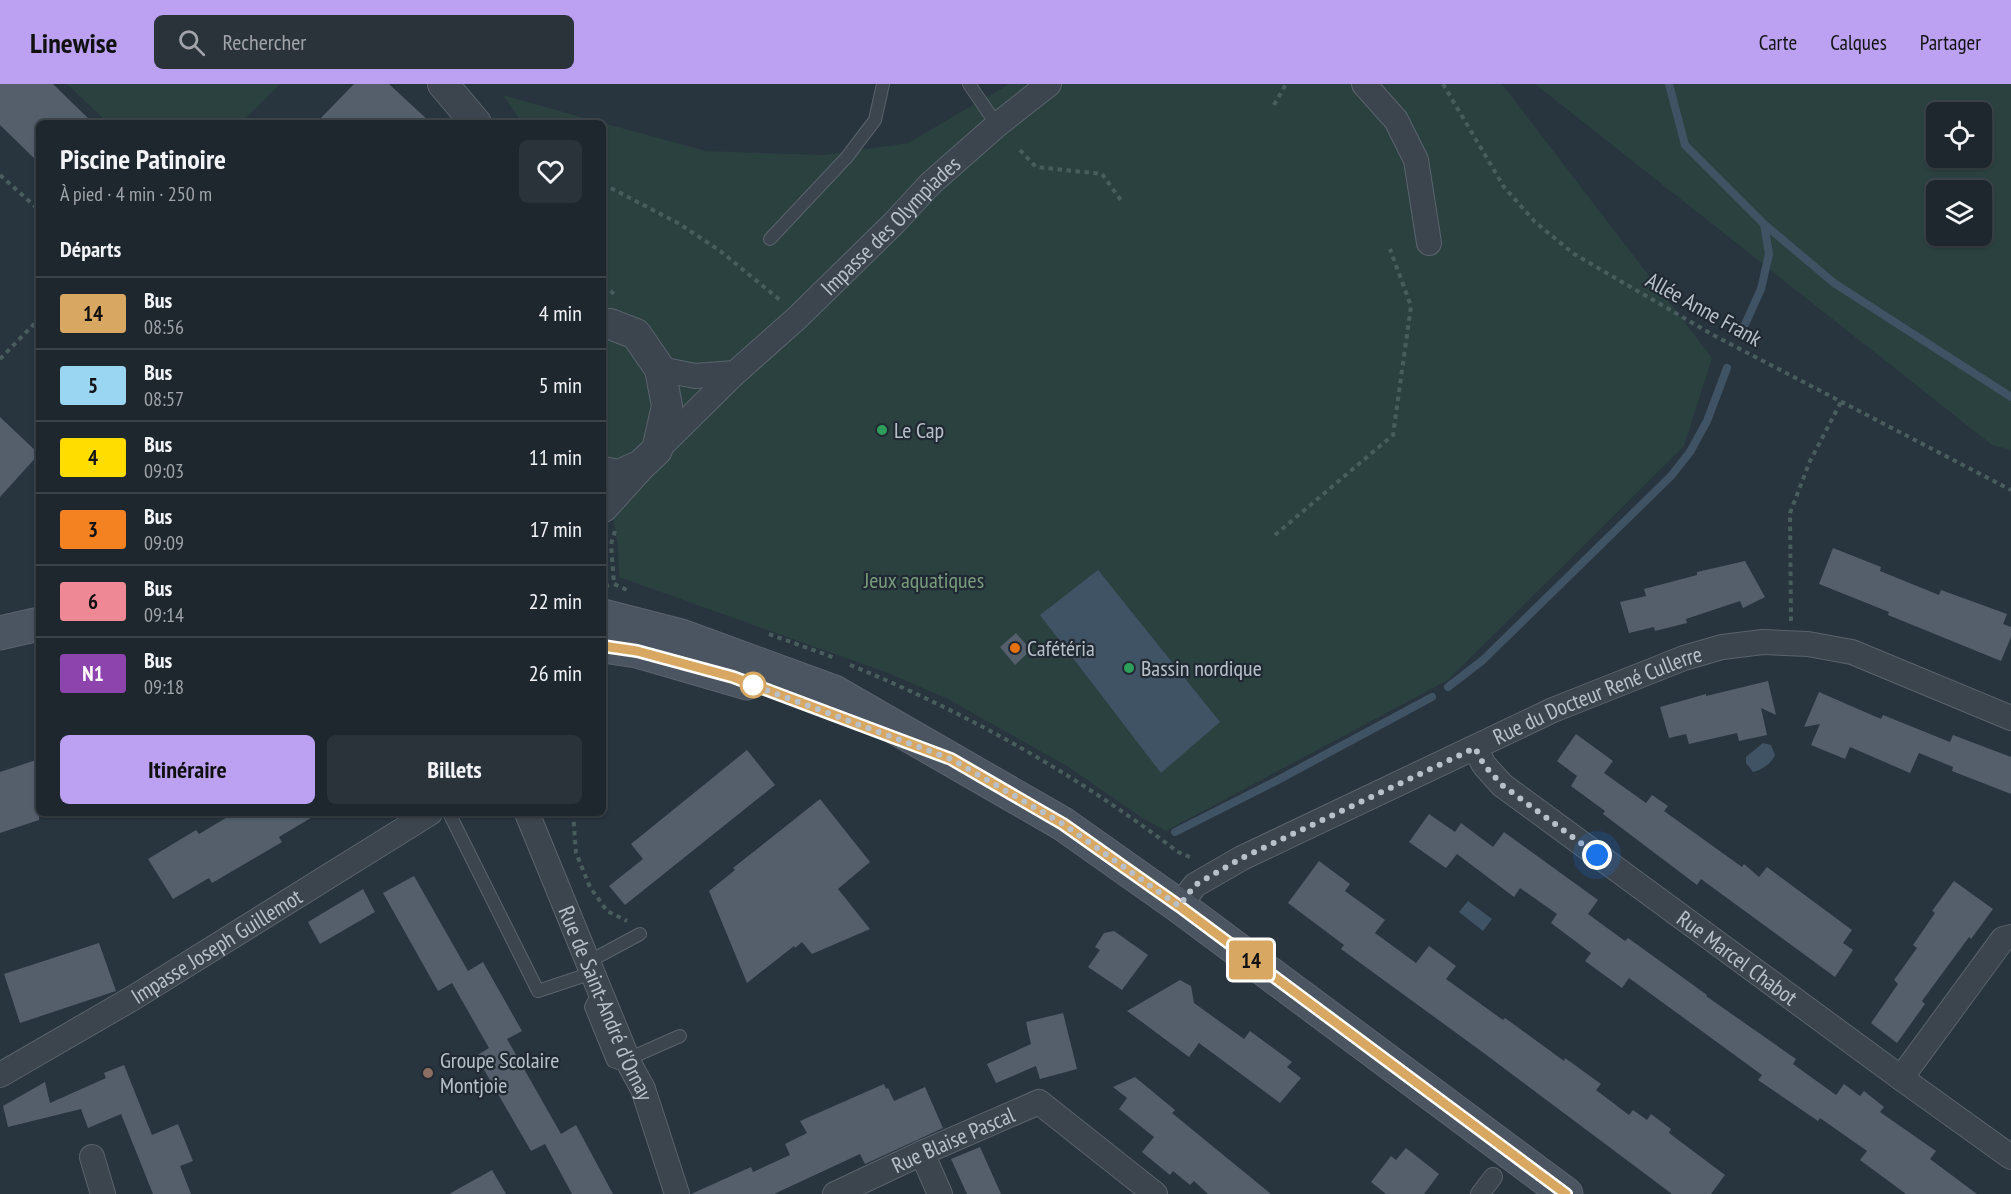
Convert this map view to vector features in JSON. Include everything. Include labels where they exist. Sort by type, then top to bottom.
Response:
[{"type":"main road","points":[[606,617],[681,636],[834,692],[1063,824],[1179,906],[1566,1194]]},
{"type":"main road","points":[[0,633],[36,625]]},
{"type":"main road","points":[[606,646],[637,651],[733,677],[951,759]]},
{"type":"street","points":[[443,84],[473,120]]},
{"type":"street","name":"Impasse des Olympiades","points":[[606,503],[735,373],[796,318],[895,222],[930,184],[997,125],[1049,84]]},
{"type":"street","points":[[1364,84],[1396,120],[1416,160],[1429,243]]},
{"type":"street","points":[[606,473],[619,475],[649,458],[667,406],[660,369],[610,302]]},
{"type":"street","points":[[606,324],[636,334]]},
{"type":"street","points":[[660,369],[695,376],[735,373]]},
{"type":"street","name":"Rue du Docteur René Cullerre","points":[[1179,906],[1195,885],[1242,858],[1553,710],[1684,658],[1722,647],[1753,643],[1792,643],[1852,652],[2011,718]]},
{"type":"street","name":"Rue Marcel Chabot","points":[[1475,748],[1484,765],[1502,785],[2011,1157]]},
{"type":"street","name":"Impasse Joseph Guillemot","points":[[0,1075],[133,998],[425,816]]},
{"type":"street","name":"Rue de Saint-André d'Ornay","points":[[528,816],[593,975],[643,1089],[677,1194]]},
{"type":"street","points":[[1901,1078],[2003,939],[2011,937]]},
{"type":"street","name":"Rue Blaise Pascal","points":[[835,1194],[922,1152],[1040,1102],[1155,1194]]},
{"type":"street","points":[[922,1152],[940,1194]]},
{"type":"street","points":[[92,1157],[103,1194]]},
{"type":"street","points":[[1480,1194],[1494,1177]]},
{"type":"lane","points":[[770,239],[847,157],[875,120],[883,84]]},
{"type":"lane","points":[[969,84],[997,125]]},
{"type":"lane","points":[[450,816],[537,991],[593,975],[640,934]]},
{"type":"lane","points":[[630,1063],[680,1036]]},
{"type":"path","points":[[1274,105],[1287,84]]},
{"type":"path","name":"Allée Anne Frank","points":[[1443,84],[1504,187],[1535,222],[1566,248],[1715,336],[2011,490]]},
{"type":"path","points":[[1020,150],[1036,167],[1102,174],[1123,203]]},
{"type":"path","points":[[0,175],[36,207]]},
{"type":"path","points":[[606,186],[678,223],[719,250],[781,301],[796,318]]},
{"type":"path","points":[[1275,536],[1393,435],[1411,306],[1390,249]]},
{"type":"path","points":[[0,359],[36,323]]},
{"type":"path","points":[[1792,643],[1790,513],[1810,461],[1841,402]]},
{"type":"path","points":[[606,506],[620,514],[611,544],[614,584],[630,591]]},
{"type":"path","points":[[573,816],[576,853],[590,887],[607,911],[625,919],[640,934]]},
{"type":"green space","points":[[67,84],[280,84],[244,120],[105,120]]},
{"type":"green space","name":"Jeux aquatiques","points":[[1009,84],[1502,84],[1712,358],[1684,446],[1448,680],[1166,831],[1141,817],[1067,766],[948,699],[888,673],[619,577],[618,548],[606,474],[606,124],[706,151],[824,155],[908,143]]},
{"type":"green space","points":[[1535,84],[2011,84],[2011,450],[1992,445]]},
{"type":"green space","points":[[503,95],[592,120],[520,120]]},
{"type":"water","name":"Bassin nordique","points":[[1098,570],[1220,722],[1161,773],[1040,615]]},
{"type":"water","points":[[1763,743],[1771,745],[1775,755],[1765,766],[1753,772],[1746,763],[1746,757]]},
{"type":"water","points":[[1468,901],[1492,919],[1483,931],[1459,912]]},
{"type":"building","points":[[0,84],[53,84],[90,120],[36,120],[36,160],[0,125]]},
{"type":"building","points":[[354,84],[389,84],[428,120],[319,120]]},
{"type":"building","points":[[0,417],[36,451],[36,457],[0,497]]},
{"type":"building","points":[[1833,548],[1881,567],[1880,571],[1939,595],[1941,590],[2007,614],[2003,624],[2011,627],[2011,637],[2001,661],[1819,584]]},
{"type":"building","points":[[1745,561],[1765,597],[1743,608],[1740,601],[1686,619],[1687,623],[1655,631],[1654,627],[1629,633],[1620,602],[1646,596],[1644,589],[1697,575],[1697,572]]},
{"type":"building","name":"Cafétéria","points":[[1016,633],[1031,650],[1015,665],[1000,647]]},
{"type":"building","points":[[1768,681],[1776,715],[1761,708],[1767,735],[1739,741],[1737,733],[1689,744],[1686,734],[1669,738],[1660,707],[1706,694],[1706,696]]},
{"type":"building","points":[[1819,692],[1881,719],[1883,715],[1950,742],[1953,735],[2011,757],[2011,794],[1952,771],[1953,767],[1919,753],[1910,773],[1850,747],[1845,759],[1811,745],[1820,724],[1804,727]]},
{"type":"building","points":[[1576,734],[1613,761],[1604,773],[1646,803],[1652,795],[1668,806],[1664,811],[1742,867],[1744,864],[1759,877],[1767,867],[1852,930],[1843,943],[1853,950],[1835,977],[1701,879],[1697,885],[1603,814],[1605,811],[1571,786],[1577,776],[1557,761]]},
{"type":"building","points":[[747,750],[775,785],[625,905],[609,886],[643,859],[631,844]]},
{"type":"building","points":[[36,760],[36,816],[39,816],[39,820],[0,833],[0,772]]},
{"type":"building","points":[[820,799],[870,862],[838,889],[870,929],[812,954],[802,942],[747,983],[709,891],[735,870],[733,868]]},
{"type":"building","points":[[1429,814],[1455,832],[1461,823],[1493,847],[1504,832],[1598,900],[1588,914],[1625,941],[1628,938],[1796,1059],[1793,1064],[1836,1095],[1844,1084],[1860,1096],[1864,1091],[1884,1107],[1880,1112],[1936,1151],[1930,1159],[1977,1194],[1906,1194],[1860,1160],[1867,1151],[1820,1118],[1818,1121],[1758,1080],[1762,1075],[1629,978],[1622,988],[1585,961],[1591,953],[1551,923],[1557,914],[1520,888],[1514,897],[1457,854],[1446,868],[1409,842]]},
{"type":"building","points":[[229,816],[314,816],[279,837],[282,842],[212,883],[209,878],[173,899],[148,859],[196,830],[199,834]]},
{"type":"building","points":[[1319,861],[1350,884],[1345,891],[1385,920],[1375,933],[1416,963],[1429,946],[1456,966],[1446,979],[1503,1020],[1505,1018],[1564,1061],[1565,1058],[1601,1084],[1596,1090],[1629,1115],[1633,1110],[1647,1120],[1651,1114],[1671,1129],[1669,1133],[1725,1175],[1711,1194],[1672,1194],[1341,949],[1344,945],[1288,903]]},
{"type":"building","points":[[414,876],[468,971],[483,962],[522,1031],[507,1039],[561,1134],[576,1125],[613,1194],[572,1194],[545,1144],[531,1151],[476,1056],[489,1048],[452,983],[438,991],[383,893]]},
{"type":"building","points":[[1954,881],[1993,909],[1971,939],[1969,937],[1922,1001],[1925,1004],[1897,1043],[1871,1023],[1898,984],[1894,980],[1917,948],[1913,945],[1935,913],[1932,911]]},
{"type":"building","points":[[363,889],[375,912],[320,944],[308,922]]},
{"type":"building","points":[[1114,931],[1148,955],[1122,990],[1088,967],[1100,950],[1095,947],[1104,933]]},
{"type":"building","points":[[99,943],[116,991],[20,1023],[4,974]]},
{"type":"building","points":[[1180,980],[1191,986],[1194,1003],[1244,1039],[1250,1031],[1292,1062],[1287,1067],[1301,1078],[1280,1103],[1199,1043],[1189,1057],[1127,1011]]},
{"type":"building","points":[[1063,1013],[1077,1069],[1040,1079],[1036,1066],[996,1083],[987,1064],[1031,1044],[1026,1022]]},
{"type":"building","points":[[124,1065],[152,1135],[178,1124],[193,1161],[180,1166],[191,1194],[153,1194],[121,1114],[88,1128],[81,1109],[8,1127],[3,1106],[45,1082],[50,1103],[106,1078],[104,1073]]},
{"type":"building","points":[[1135,1077],[1175,1110],[1172,1113],[1271,1194],[1208,1194],[1194,1181],[1190,1185],[1173,1171],[1170,1175],[1142,1152],[1154,1137],[1119,1109],[1127,1098],[1113,1087]]},
{"type":"building","points":[[884,1084],[894,1101],[925,1087],[943,1128],[865,1164],[860,1154],[774,1194],[691,1194],[751,1167],[753,1172],[790,1155],[785,1144],[807,1133],[800,1121]]},
{"type":"building","points":[[980,1147],[1001,1194],[967,1194],[951,1159]]},
{"type":"building","points":[[1406,1148],[1439,1174],[1424,1194],[1386,1194],[1371,1182],[1391,1156],[1396,1160]]},
{"type":"building","points":[[492,1170],[506,1194],[449,1194]]},
{"type":"waterway","points":[[1669,84],[1685,145],[1764,224],[1834,283],[2011,397]]},
{"type":"waterway","points":[[1742,331],[1761,289],[1769,254],[1764,224]]},
{"type":"waterway","points":[[1448,687],[1483,660],[1671,476],[1690,452],[1707,421],[1727,368]]},
{"type":"waterway","points":[[1175,832],[1278,780],[1432,697]]},
{"type":"bus line","name":"14","points":[[606,646],[637,651],[733,677],[951,759],[1063,824],[1179,906],[1566,1194]]},
{"type":"place","name":"Le Cap","points":[[882,430]]},
{"type":"place","name":"Cafétéria","points":[[1015,648]]},
{"type":"place","name":"Bassin nordique","points":[[1129,668]]},
{"type":"place","name":"Groupe Scolaire Montjoie","points":[[428,1073]]},
{"type":"route","points":[[753,685],[750,684],[951,759],[1063,824],[1179,906],[1195,885],[1242,858],[1475,748],[1484,765],[1502,785],[1597,855]]}]
